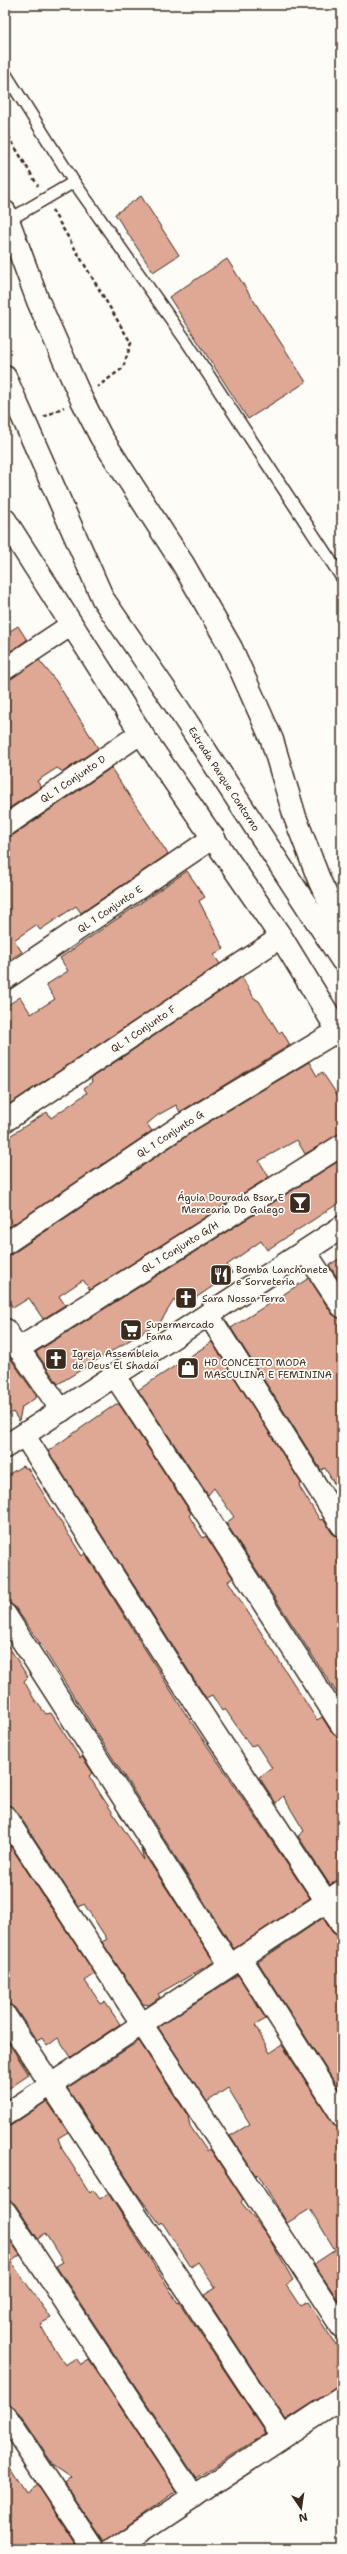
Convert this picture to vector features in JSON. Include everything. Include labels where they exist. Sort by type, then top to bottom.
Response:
[{"type":"main road","points":[[7,216],[38,301],[80,398],[101,437],[183,564],[231,648],[272,740],[295,817],[320,882],[342,928]]},
{"type":"main road","name":"Estrada Parque Contorno","points":[[5,377],[103,599],[180,710],[342,960]]},
{"type":"main road","points":[[5,520],[141,733],[214,837],[281,937],[340,1034]]},
{"type":"main road","points":[[5,1447],[342,1227]]},
{"type":"main road","points":[[114,2549],[342,2398]]},
{"type":"street","points":[[5,669],[71,624]]},
{"type":"street","name":"QL 1 Conjunto D","points":[[5,826],[141,733]]},
{"type":"street","name":"QL 1 Conjunto E","points":[[5,979],[214,837]]},
{"type":"street","name":"QL 1 Conjunto F","points":[[5,1121],[281,937]]},
{"type":"street","name":"QL 1 Conjunto G","points":[[5,1244],[188,1121],[340,1034]]},
{"type":"street","name":"QL 1 Conjunto G/H","points":[[18,1348],[342,1145]]},
{"type":"street","points":[[305,1251],[342,1307]]},
{"type":"street","points":[[208,1314],[342,1526]]},
{"type":"street","points":[[5,1329],[62,1411]]},
{"type":"street","points":[[114,1375],[211,1520],[342,1726]]},
{"type":"street","points":[[24,1435],[185,1688],[334,1896],[342,1925]]},
{"type":"street","points":[[5,1614],[235,1962],[342,2116]]},
{"type":"street","points":[[5,1816],[342,2328]]},
{"type":"street","points":[[5,2115],[334,1896]]},
{"type":"street","points":[[5,2015],[283,2437]]},
{"type":"street","points":[[5,2211],[194,2496]]},
{"type":"street","points":[[5,2415],[94,2549]]},
{"type":"lane","points":[[5,73],[74,182],[187,342],[342,578]]},
{"type":"lane","points":[[7,216],[46,199],[74,182]]},
{"type":"path","points":[[5,130],[131,343],[123,368],[80,398],[27,426]]},
{"type":"building","points":[[141,196],[179,255],[153,272],[115,214]]},
{"type":"building","points":[[227,259],[306,382],[248,419],[169,297]]},
{"type":"building","points":[[18,626],[27,640],[5,655],[5,634]]},
{"type":"building","points":[[39,660],[56,681],[98,748],[63,772],[57,768],[37,781],[41,787],[5,811],[5,681]]},
{"type":"building","points":[[111,768],[168,854],[81,913],[76,906],[40,930],[36,925],[14,940],[22,952],[5,963],[5,838],[12,836]]},
{"type":"building","points":[[187,871],[205,897],[199,901],[224,949],[214,955],[220,964],[5,1107],[5,1007],[20,997],[31,1014],[55,999],[46,985],[68,971],[60,958]]},
{"type":"building","points":[[242,977],[254,998],[259,1001],[279,1033],[282,1031],[290,1045],[180,1112],[176,1105],[158,1115],[147,1124],[152,1131],[5,1230],[5,1139],[47,1112],[51,1118],[87,1093],[84,1088],[92,1082],[91,1078]]},
{"type":"building","points":[[309,1062],[317,1076],[322,1072],[342,1102],[342,1133],[305,1154],[297,1140],[259,1161],[269,1177],[90,1290],[83,1280],[59,1296],[65,1305],[43,1319],[29,1298],[13,1308],[5,1296],[5,1256],[12,1254],[194,1131]]},
{"type":"building","points":[[342,1159],[342,1201],[267,1250],[261,1241],[227,1265],[232,1273],[180,1309],[174,1300],[161,1321],[58,1384],[36,1352]]},
{"type":"building","points":[[342,1257],[342,1285],[329,1265]]},
{"type":"building","points":[[309,1278],[332,1314],[342,1319],[342,1497],[325,1468],[321,1470],[231,1328]]},
{"type":"building","points":[[212,1342],[301,1483],[299,1486],[320,1520],[323,1519],[332,1533],[342,1538],[342,1701],[226,1523],[234,1517],[214,1488],[208,1495],[138,1390]]},
{"type":"building","points":[[11,1359],[37,1397],[22,1407],[19,1421],[13,1412],[5,1417],[5,1363]]},
{"type":"building","points":[[116,1404],[119,1404],[191,1513],[189,1516],[203,1538],[206,1536],[233,1578],[228,1581],[317,1720],[322,1717],[332,1733],[342,1738],[342,1879],[330,1885],[298,1836],[304,1831],[283,1796],[276,1803],[259,1777],[272,1768],[256,1744],[251,1747],[225,1709],[222,1711],[212,1695],[206,1698],[48,1451]]},
{"type":"building","points":[[22,1466],[28,1469],[82,1556],[85,1553],[183,1710],[310,1898],[234,1949],[41,1645],[15,1607],[5,1602],[5,1482],[6,1476]]},
{"type":"building","points":[[5,1641],[28,1677],[24,1681],[34,1699],[46,1714],[51,1713],[80,1758],[82,1757],[93,1773],[89,1776],[101,1795],[144,1860],[141,1849],[214,1962],[158,1994],[160,1997],[149,2005],[143,2004],[102,1942],[107,1939],[84,1904],[79,1907],[15,1809],[5,1803],[5,1731],[9,1729],[5,1723]]},
{"type":"building","points":[[9,1844],[95,1974],[85,1981],[101,2004],[105,2002],[120,2024],[71,2057],[58,2038],[47,2046],[42,2038],[37,2041],[15,2008],[5,2003],[5,1846]]},
{"type":"building","points":[[323,1918],[332,1932],[342,1937],[342,2094],[258,1962]]},
{"type":"building","points":[[238,1975],[266,2019],[255,2025],[270,2053],[282,2045],[332,2122],[342,2128],[338,2132],[342,2138],[342,2306],[314,2264],[335,2250],[310,2209],[287,2223],[258,2174],[256,2176],[230,2136],[250,2124],[228,2088],[207,2102],[158,2027]]},
{"type":"building","points":[[5,2037],[29,2075],[5,2091]]},
{"type":"building","points":[[139,2041],[188,2116],[190,2126],[207,2151],[210,2149],[243,2199],[241,2202],[267,2235],[293,2280],[286,2285],[300,2306],[308,2302],[342,2354],[342,2384],[286,2420],[204,2295],[216,2288],[198,2262],[191,2267],[162,2222],[160,2224],[138,2195],[67,2088]]},
{"type":"building","points":[[47,2101],[68,2132],[58,2138],[62,2149],[90,2193],[93,2190],[100,2199],[108,2193],[178,2303],[179,2302],[266,2433],[196,2478],[56,2266],[63,2262],[45,2233],[38,2239],[15,2204],[5,2199],[5,2127],[12,2125]]},
{"type":"building","points":[[12,2243],[20,2255],[11,2262],[51,2318],[40,2324],[51,2344],[65,2365],[76,2358],[81,2365],[89,2360],[176,2491],[104,2542],[65,2484],[72,2478],[54,2466],[15,2408],[5,2403],[5,2247]]},
{"type":"building","points":[[5,2460],[26,2492],[37,2484],[78,2547],[75,2549],[5,2549]]},
{"type":"place","name":"Águia Dourada Bsar E Mercearia Do Galego","points":[[300,1203]]},
{"type":"place","name":"Bomba Lanchonete e Sorveteria","points":[[221,1275]]},
{"type":"place","name":"Sara Nossa Terra","points":[[186,1298]]},
{"type":"place","name":"Supermercado Fama","points":[[131,1330]]},
{"type":"place","name":"Igreja Assembleia de Deus El Shadai","points":[[56,1359]]},
{"type":"place","name":"HD CONCEITO MODA MASCULINA E FEMININA","points":[[188,1368]]}]
